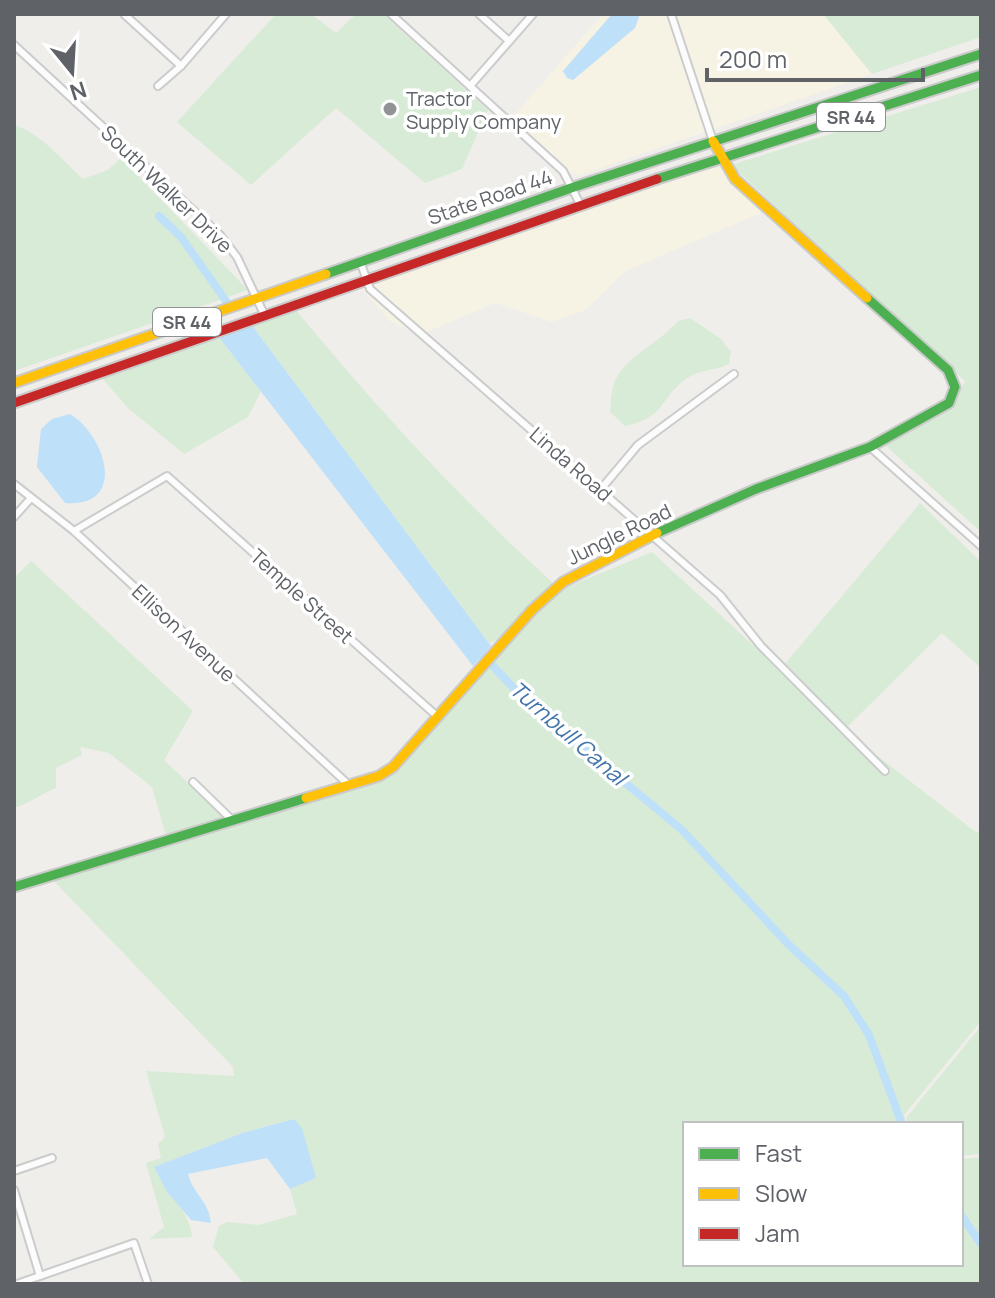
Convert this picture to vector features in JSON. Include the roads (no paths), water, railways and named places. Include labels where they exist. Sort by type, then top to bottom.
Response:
[{"type":"main road","name":"State Road 44","points":[[14,383],[574,187],[981,54]]},
{"type":"main road","name":"State Road 44","points":[[14,403],[580,204],[980,76]]},
{"type":"main road","name":"Jungle Road","points":[[14,887],[351,787],[393,767],[563,582],[651,536],[756,489],[870,447],[949,403],[955,388],[953,377],[735,179],[713,141]]},
{"type":"main road","points":[[50,370],[58,386]]},
{"type":"street","points":[[124,14],[181,66]]},
{"type":"street","points":[[158,86],[181,66],[226,14]]},
{"type":"street","points":[[391,14],[563,171],[574,187],[580,204]]},
{"type":"street","points":[[479,14],[509,41]]},
{"type":"street","points":[[470,86],[533,14]]},
{"type":"street","points":[[671,14],[713,141]]},
{"type":"street","name":"South Walker Drive","points":[[14,45],[220,235],[237,257],[264,314]]},
{"type":"street","points":[[360,261],[364,279]]},
{"type":"street","name":"Linda Road","points":[[364,279],[378,297],[720,595],[761,646],[885,771]]},
{"type":"street","points":[[601,489],[638,445],[734,374]]},
{"type":"street","points":[[870,447],[981,546]]},
{"type":"street","name":"Temple Street","points":[[74,531],[165,476],[438,717]]},
{"type":"street","name":"Ellison Avenue","points":[[14,484],[74,531],[351,787]]},
{"type":"street","points":[[14,517],[31,498]]},
{"type":"street","points":[[193,782],[232,820]]},
{"type":"street","points":[[14,1171],[52,1158]]},
{"type":"street","points":[[14,1190],[40,1276]]},
{"type":"street","points":[[17,1284],[134,1243],[148,1284]]},
{"type":"water","points":[[612,14],[640,14],[635,28],[573,80],[567,78],[563,71]]},
{"type":"water","points":[[251,324],[491,646],[473,666],[218,336]]},
{"type":"water","points":[[70,414],[83,424],[93,438],[105,469],[104,483],[97,494],[85,502],[65,503],[37,467],[41,429],[52,419]]},
{"type":"water","points":[[294,1119],[302,1128],[316,1178],[290,1189],[267,1158],[188,1174],[210,1215],[211,1223],[191,1220],[167,1192],[154,1167],[242,1133]]},
{"type":"waterway","points":[[159,216],[181,237],[226,301]]},
{"type":"waterway","name":"Turnbull Canal","points":[[475,647],[524,699],[681,829],[788,944],[844,996],[869,1035],[901,1122]]},
{"type":"waterway","name":"Turnbull Canal","points":[[963,1218],[981,1244]]},
{"type":"place","name":"Tractor Supply Company","points":[[390,109]]}]
